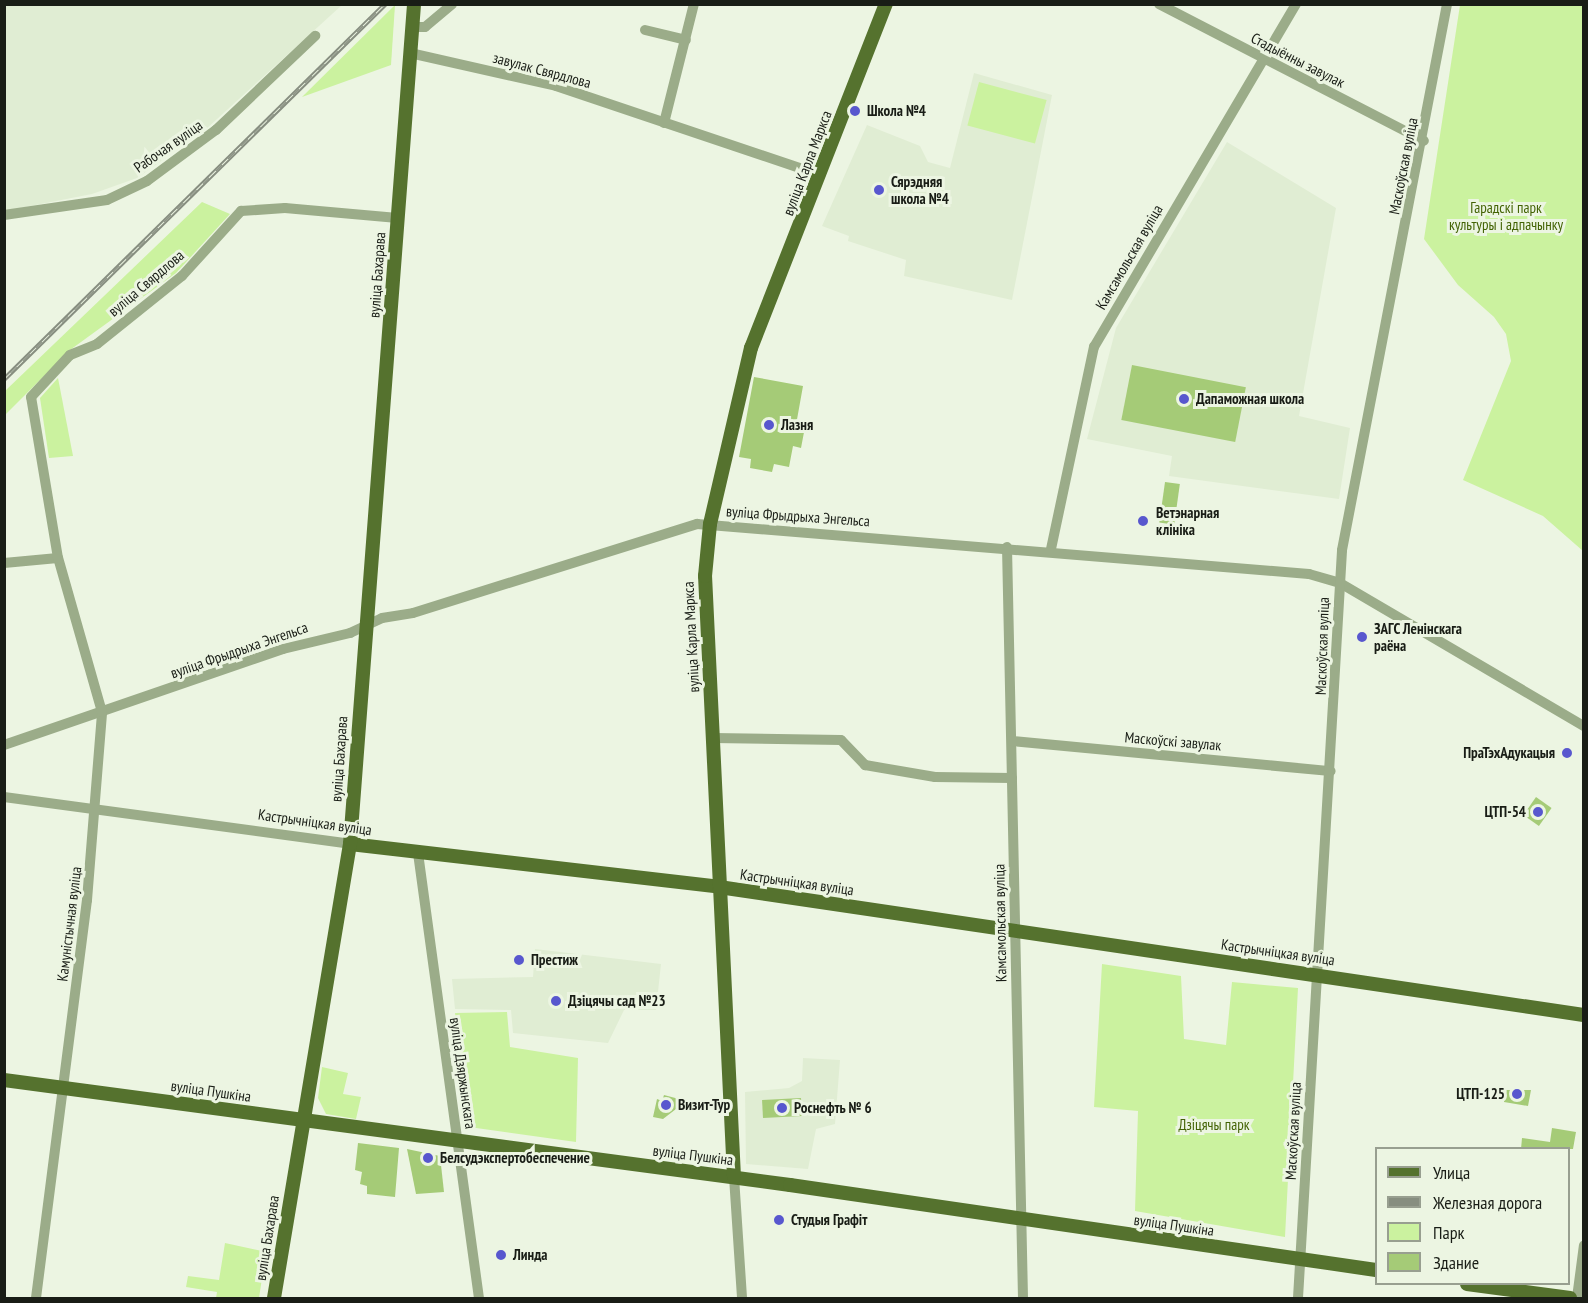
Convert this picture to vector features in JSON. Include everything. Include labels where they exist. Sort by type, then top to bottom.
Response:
[{"type":"main road","name":"вуліца Бахарава","points":[[274,1299],[302,1119],[350,844],[364,628],[414,4]]},
{"type":"main road","name":"вуліца Карла Маркса","points":[[734,1177],[705,576],[710,524],[751,348],[886,4]]},
{"type":"main road","name":"Кастрычніцкая вуліца","points":[[350,844],[719,887],[1584,1015]]},
{"type":"main road","name":"вуліца Пушкіна","points":[[4,1080],[734,1177],[1375,1270]]},
{"type":"main road","points":[[1474,1285],[1570,1299]]},
{"type":"street","points":[[412,27],[425,27],[452,4]]},
{"type":"street","points":[[664,123],[694,4]]},
{"type":"street","name":"Стадыённы завулак","points":[[1159,4],[1424,141]]},
{"type":"street","name":"Камсамольская вуліца","points":[[1051,549],[1095,347],[1296,4]]},
{"type":"street","name":"Маскоўская вуліца","points":[[1298,1299],[1331,771],[1340,583],[1359,452],[1424,141],[1447,4]]},
{"type":"street","points":[[645,30],[686,39]]},
{"type":"street","name":"Рабочая вуліца","points":[[4,215],[107,200],[147,181],[216,130],[315,36]]},
{"type":"street","name":"завулак Свярдлова","points":[[410,53],[556,86],[820,175]]},
{"type":"street","name":"вуліца Бахарава","points":[[285,208],[398,218]]},
{"type":"street","name":"вуліца Свярдлова","points":[[31,397],[70,355],[97,344],[182,276],[241,211],[285,208]]},
{"type":"street","name":"Камуністычная вуліца","points":[[31,397],[58,558],[102,712],[97,807],[64,1088],[36,1299]]},
{"type":"street","name":"вуліца Фрыдрыха Энгельса","points":[[4,744],[283,649],[364,628],[382,618],[414,613],[637,541],[710,524],[1051,549],[1309,574],[1340,583],[1584,726]]},
{"type":"street","name":"Камсамольская вуліца","points":[[1007,547],[1023,1299]]},
{"type":"street","points":[[4,563],[58,558]]},
{"type":"street","points":[[713,738],[841,740],[865,765],[935,777],[1012,778]]},
{"type":"street","name":"Маскоўскі завулак","points":[[1012,741],[1331,771]]},
{"type":"street","name":"Кастрычніцкая вуліца","points":[[4,797],[97,807],[350,844]]},
{"type":"street","name":"вуліца Дзяржынскага","points":[[418,853],[479,1299]]},
{"type":"street","name":"вуліца Карла Маркса","points":[[734,1177],[742,1299]]},
{"type":"street","points":[[1577,1299],[1584,1245]]},
{"type":"shaded area","points":[[5,5],[342,5],[205,130],[137,178],[92,194],[5,211]]},
{"type":"shaded area","points":[[974,73],[1052,95],[1012,300],[904,276],[906,260],[848,241],[849,236],[822,226],[867,125],[920,146],[928,162],[950,168]]},
{"type":"shaded area","points":[[1227,142],[1336,208],[1299,416],[1350,428],[1339,499],[1169,476],[1172,456],[1087,439],[1116,328]]},
{"type":"shaded area","name":"Дзіцячы сад №23","points":[[535,949],[661,964],[656,1010],[624,1010],[608,1043],[513,1033],[511,1010],[455,1009],[452,979],[533,977]]},
{"type":"shaded area","points":[[803,1058],[840,1060],[835,1124],[816,1129],[808,1169],[746,1164],[745,1092],[789,1088],[802,1081]]},
{"type":"green space","points":[[395,5],[391,65],[302,97]]},
{"type":"green space","name":"Гарадскі парк культуры і адпачынку","points":[[1460,5],[1583,5],[1583,551],[1543,516],[1463,480],[1511,361],[1506,334],[1494,317],[1458,285],[1424,239]]},
{"type":"green space","points":[[979,82],[1047,100],[1035,144],[967,125]]},
{"type":"green space","points":[[202,202],[230,214],[176,273],[70,350],[5,415],[5,391]]},
{"type":"green space","points":[[58,378],[73,456],[49,458],[40,398]]},
{"type":"green space","name":"Дзіцячы парк","points":[[1102,964],[1181,976],[1184,1039],[1226,1045],[1232,982],[1298,988],[1285,1237],[1135,1211],[1138,1111],[1094,1107]]},
{"type":"green space","points":[[507,1012],[510,1047],[578,1058],[576,1142],[469,1127],[455,1013]]},
{"type":"green space","points":[[322,1067],[348,1073],[343,1094],[361,1097],[356,1119],[326,1114],[318,1098]]},
{"type":"green space","points":[[225,1243],[266,1252],[259,1298],[216,1298],[217,1292],[186,1287],[188,1276],[219,1280]]},
{"type":"building","name":"Дапаможная школа","points":[[1132,365],[1246,387],[1235,442],[1121,420]]},
{"type":"building","name":"Лазня","points":[[754,377],[803,386],[796,425],[805,427],[801,448],[793,446],[789,467],[774,464],[772,472],[750,468],[751,459],[739,457]]},
{"type":"building","points":[[1165,482],[1180,484],[1174,525],[1159,523]]},
{"type":"building","name":"ЦТП-54","points":[[1536,797],[1552,808],[1539,826],[1523,815]]},
{"type":"building","name":"ЦТП-125","points":[[1505,1090],[1531,1090],[1528,1106],[1504,1102]]},
{"type":"building","name":"Визит-Тур","points":[[664,1095],[679,1099],[676,1109],[663,1119],[653,1117],[657,1099],[662,1101]]},
{"type":"building","name":"Роснефть № 6","points":[[801,1098],[802,1116],[763,1118],[762,1100]]},
{"type":"building","points":[[1552,1128],[1576,1132],[1573,1149],[1570,1147],[1521,1147],[1522,1138],[1550,1142]]},
{"type":"building","points":[[358,1143],[399,1148],[395,1197],[367,1194],[367,1186],[360,1184],[362,1172],[355,1170]]},
{"type":"building","points":[[407,1149],[440,1156],[444,1192],[416,1194]]},
{"type":"railway","points":[[4,379],[385,4]]},
{"type":"place","name":"Школа №4","points":[[855,111]]},
{"type":"place","name":"Сярэдняя школа №4","points":[[879,190]]},
{"type":"place","name":"Дапаможная школа","points":[[1184,399]]},
{"type":"place","name":"Лазня","points":[[769,425]]},
{"type":"place","name":"Ветэнарная клініка","points":[[1143,521]]},
{"type":"place","name":"ЗАГС Ленінскага раёна","points":[[1362,637]]},
{"type":"place","name":"ПраТэхАдукацыя","points":[[1567,753]]},
{"type":"place","name":"ЦТП-54","points":[[1538,812]]},
{"type":"place","name":"Престиж","points":[[519,960]]},
{"type":"place","name":"Дзіцячы сад №23","points":[[556,1001]]},
{"type":"place","name":"ЦТП-125","points":[[1517,1094]]},
{"type":"place","name":"Визит-Тур","points":[[666,1105]]},
{"type":"place","name":"Роснефть № 6","points":[[782,1108]]},
{"type":"place","name":"Белсудэкспертобеспечение","points":[[428,1158]]},
{"type":"place","name":"Студыя Графіт","points":[[779,1220]]},
{"type":"place","name":"Линда","points":[[501,1255]]}]
